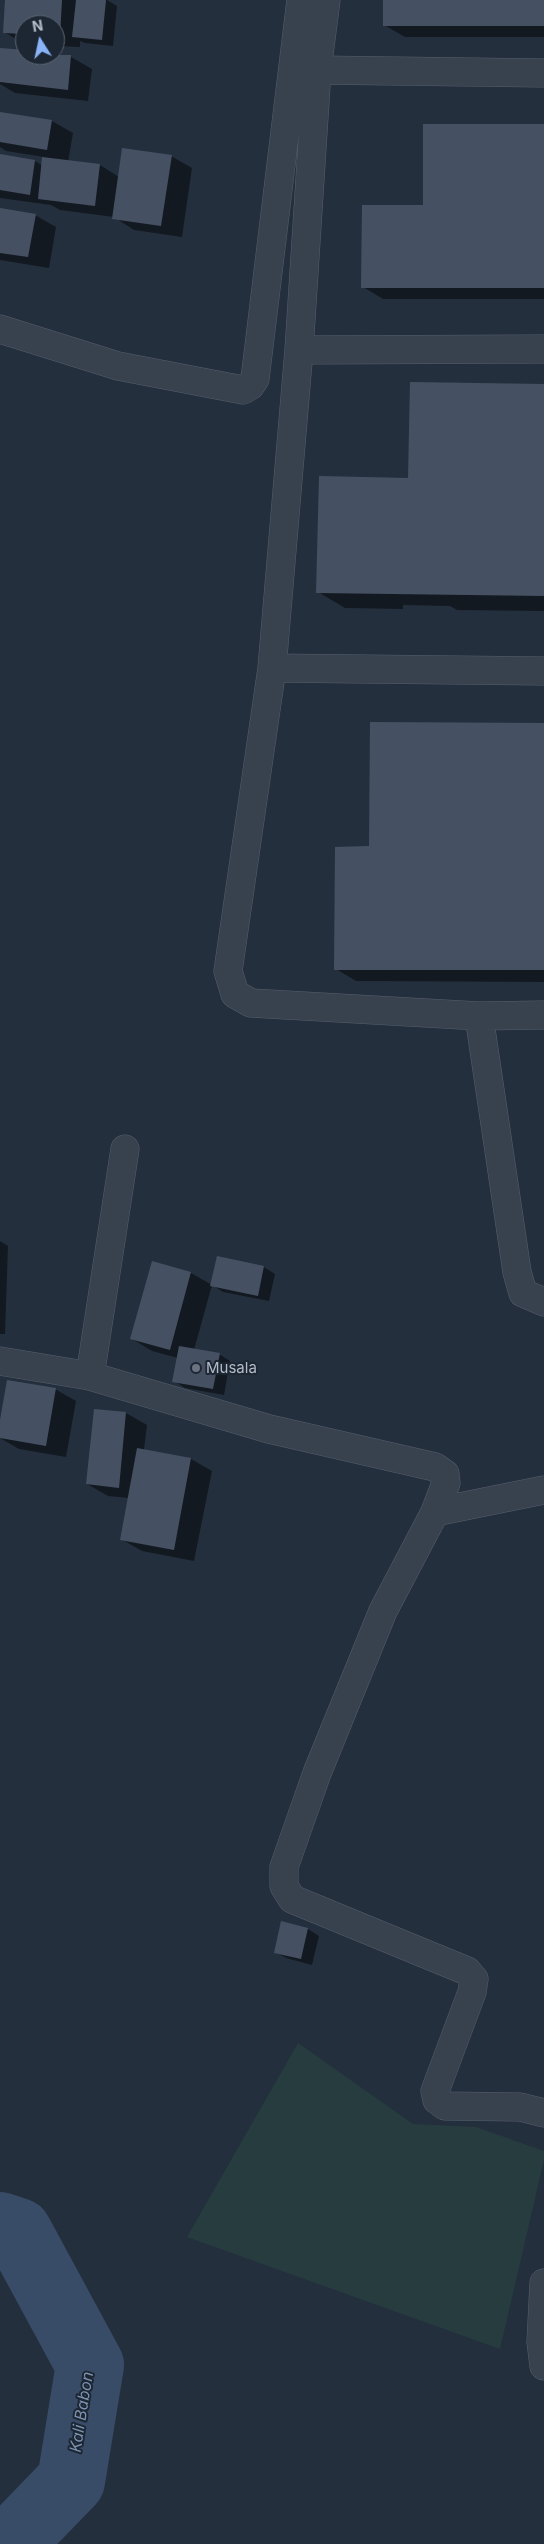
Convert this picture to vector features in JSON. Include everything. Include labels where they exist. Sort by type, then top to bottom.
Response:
[{"type":"street","points":[[0,329],[118,366],[244,390],[250,386],[255,379],[301,0]]},
{"type":"street","points":[[326,0],[317,70],[299,350],[272,668],[228,971],[235,994],[251,1003],[479,1016],[544,1015]]},
{"type":"street","points":[[317,70],[544,73]]},
{"type":"street","points":[[299,350],[544,349]]},
{"type":"street","points":[[272,668],[544,671]]},
{"type":"street","points":[[479,1016],[517,1272],[524,1293],[544,1302]]},
{"type":"street","points":[[90,1376],[125,1149]]},
{"type":"street","points":[[0,1361],[90,1376],[269,1429],[435,1466],[445,1474],[446,1483],[435,1512],[384,1611],[321,1764],[284,1867],[284,1886],[292,1899],[467,1971],[474,1979],[472,1992],[435,2091],[438,2100],[445,2106],[520,2106],[544,2114]]},
{"type":"street","points":[[435,1512],[544,1490]]},
{"type":"street","points":[[544,2283],[541,2342],[544,2366]]},
{"type":"green space","points":[[298,2043],[413,2124],[476,2127],[544,2151],[544,2160],[500,2349],[187,2237]]},
{"type":"building","points":[[5,0],[62,0],[61,15],[15,15],[15,34],[3,33]]},
{"type":"building","points":[[76,0],[106,0],[102,40],[72,37]]},
{"type":"building","points":[[383,0],[544,0],[544,26],[383,26]]},
{"type":"building","points":[[0,48],[15,49],[15,65],[65,65],[65,55],[71,55],[68,90],[0,82]]},
{"type":"building","points":[[0,112],[52,120],[47,150],[0,142]]},
{"type":"building","points":[[423,124],[544,124],[544,288],[361,288],[362,205],[423,205]]},
{"type":"building","points":[[122,148],[172,155],[161,226],[112,219]]},
{"type":"building","points":[[0,154],[35,160],[30,195],[0,190]]},
{"type":"building","points":[[42,157],[100,164],[95,206],[38,199]]},
{"type":"building","points":[[0,208],[36,214],[28,257],[0,253]]},
{"type":"building","points":[[410,382],[544,384],[544,596],[316,593],[319,476],[408,478]]},
{"type":"building","points":[[370,722],[544,723],[544,970],[334,970],[335,847],[369,846]]},
{"type":"building","points":[[217,1256],[264,1266],[258,1296],[210,1286]]},
{"type":"building","points":[[152,1261],[191,1272],[170,1350],[130,1339]]},
{"type":"building","name":"Musala","points":[[179,1346],[220,1353],[213,1389],[172,1382]]},
{"type":"building","points":[[7,1380],[56,1388],[46,1446],[0,1438],[0,1420]]},
{"type":"building","points":[[94,1409],[126,1412],[119,1488],[86,1484]]},
{"type":"building","points":[[137,1448],[191,1458],[174,1550],[120,1540]]},
{"type":"building","points":[[281,1921],[308,1928],[301,1959],[274,1953]]},
{"type":"waterway","name":"Kali Babon","points":[[0,2226],[18,2232],[90,2365],[71,2481],[10,2544]]},
{"type":"place","name":"Musala","points":[[196,1368]]}]
